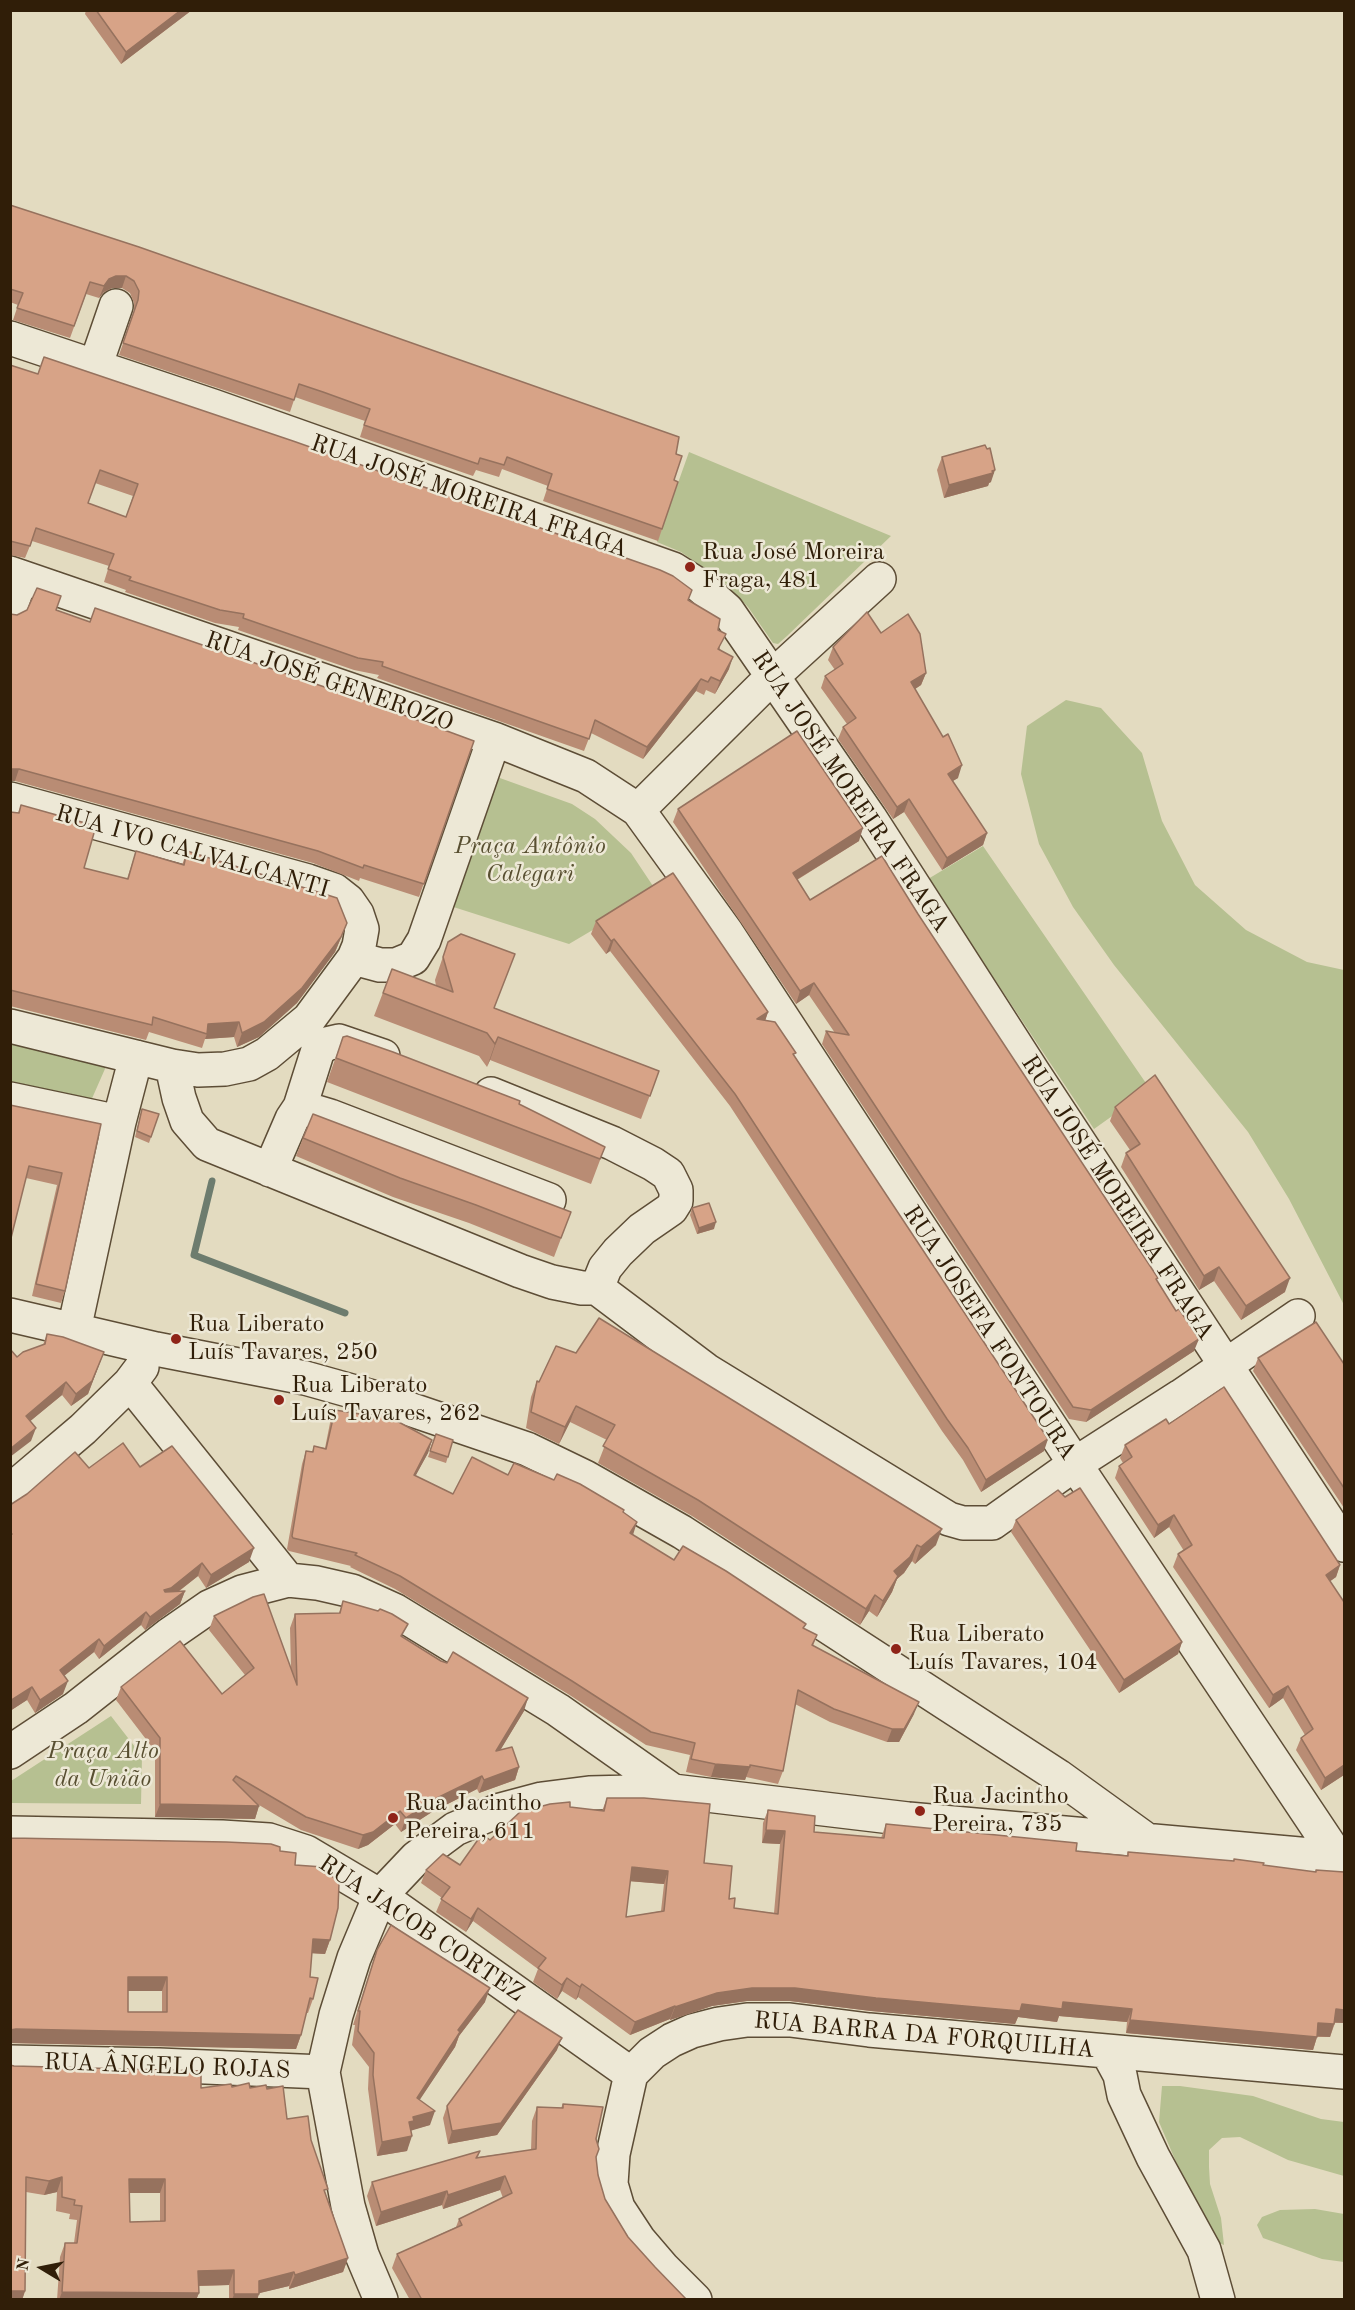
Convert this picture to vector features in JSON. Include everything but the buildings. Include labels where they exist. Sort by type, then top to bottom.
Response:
[{"type":"street","points":[[94,367],[116,306]]},
{"type":"street","name":"RUA JOSÉ MOREIRA FRAGA","points":[[10,338],[213,406],[673,569],[700,586],[727,610],[870,818],[1033,1072],[1344,1545]]},
{"type":"street","points":[[10,609],[16,575]]},
{"type":"street","name":"RUA JOSÉ GENEROZO","points":[[16,575],[495,739],[585,776],[638,810]]},
{"type":"street","points":[[638,810],[773,676],[879,579]]},
{"type":"street","points":[[354,958],[380,965],[396,965],[413,958],[424,940],[495,739]]},
{"type":"street","name":"RUA IVO CALVALCANTI","points":[[10,799],[334,890],[348,901],[357,914],[362,929],[354,958],[309,1019],[267,1054],[249,1064],[225,1069],[198,1070],[172,1066],[10,1026]]},
{"type":"street","name":"RUA JOSEFA FONTOURA","points":[[638,810],[727,933],[1075,1464],[1341,1858]]},
{"type":"street","points":[[270,1170],[292,1119],[300,1107],[318,1050],[326,1044],[339,1041],[413,1066]]},
{"type":"street","points":[[74,1330],[119,1122],[136,1057]]},
{"type":"street","points":[[172,1066],[187,1121],[207,1144],[520,1271],[552,1282],[582,1288],[597,1288],[706,1370],[949,1519],[963,1523],[992,1523],[1075,1464],[1298,1316]]},
{"type":"street","points":[[466,1084],[612,1143],[668,1174],[676,1190],[676,1201],[671,1209],[642,1229],[618,1252],[605,1268],[597,1288]]},
{"type":"street","points":[[10,1099],[119,1122]]},
{"type":"street","points":[[300,1107],[330,1116],[549,1200]]},
{"type":"street","points":[[10,1315],[156,1349],[297,1376],[381,1399],[527,1449],[585,1477],[712,1551],[1058,1776],[1148,1841]]},
{"type":"street","points":[[10,1491],[83,1429],[130,1383],[156,1349]]},
{"type":"street","points":[[130,1383],[288,1580]]},
{"type":"street","points":[[10,1752],[76,1708],[208,1607],[242,1592],[288,1580],[317,1583],[352,1591],[396,1611],[558,1710],[673,1791]]},
{"type":"street","points":[[381,2300],[362,2255],[348,2206],[323,2072],[343,1992],[380,1896],[416,1857],[455,1829],[497,1811],[542,1799],[589,1793],[673,1791],[908,1819],[1341,1858]]},
{"type":"street","name":"RUA JACOB CORTEZ","points":[[10,1833],[148,1834],[269,1840],[306,1852],[380,1896],[631,2074]]},
{"type":"street","name":"RUA BARRA DA FORQUILHA","points":[[631,2074],[652,2053],[672,2040],[719,2024],[747,2020],[790,2020],[869,2031],[1344,2072]]},
{"type":"street","points":[[1107,2051],[1120,2075],[1124,2095],[1153,2157],[1204,2250],[1218,2300]]},
{"type":"street","name":"RUA ÂNGELO ROJAS","points":[[10,2062],[323,2072]]},
{"type":"street","points":[[631,2074],[613,2154],[611,2184],[618,2208],[639,2240],[695,2300]]},
{"type":"green space","points":[[689,452],[891,536],[787,636],[778,644],[773,643],[748,607],[724,582],[681,552],[657,542]]},
{"type":"green space","points":[[1066,700],[1101,708],[1142,753],[1162,821],[1195,885],[1246,930],[1307,962],[1344,970],[1344,1305],[1289,1199],[1248,1132],[1114,965],[1073,907],[1039,844],[1021,774],[1027,726]]},
{"type":"green space","name":"Praça Antônio Calegari","points":[[486,773],[572,804],[595,819],[631,853],[657,892],[569,944],[441,903]]},
{"type":"green space","points":[[983,846],[1150,1089],[1094,1129],[928,879]]},
{"type":"green space","points":[[11,1038],[108,1062],[90,1103],[11,1084]]},
{"type":"green space","name":"Praça Alto da União","points":[[111,1716],[142,1756],[141,1804],[11,1803],[11,1781]]},
{"type":"green space","points":[[1162,2086],[1180,2086],[1253,2096],[1321,2119],[1344,2122],[1344,2176],[1288,2160],[1240,2137],[1222,2138],[1209,2150],[1209,2167],[1210,2184],[1221,2218],[1224,2245],[1209,2239],[1159,2122]]},
{"type":"green space","points":[[1315,2209],[1344,2214],[1344,2262],[1322,2259],[1263,2238],[1257,2225],[1262,2217],[1280,2210]]},
{"type":"waterway","points":[[212,1181],[194,1255],[345,1313]]},
{"type":"place","name":"Rua José Moreira Fraga, 481","points":[[690,567]]},
{"type":"place","name":"Rua Liberato Luís Tavares, 250","points":[[176,1339]]},
{"type":"place","name":"Rua Liberato Luís Tavares, 262","points":[[279,1400]]},
{"type":"place","name":"Rua Liberato Luís Tavares, 104","points":[[896,1649]]},
{"type":"place","name":"Rua Jacintho Pereira, 735","points":[[920,1811]]},
{"type":"place","name":"Rua Jacintho Pereira, 611","points":[[393,1818]]}]
